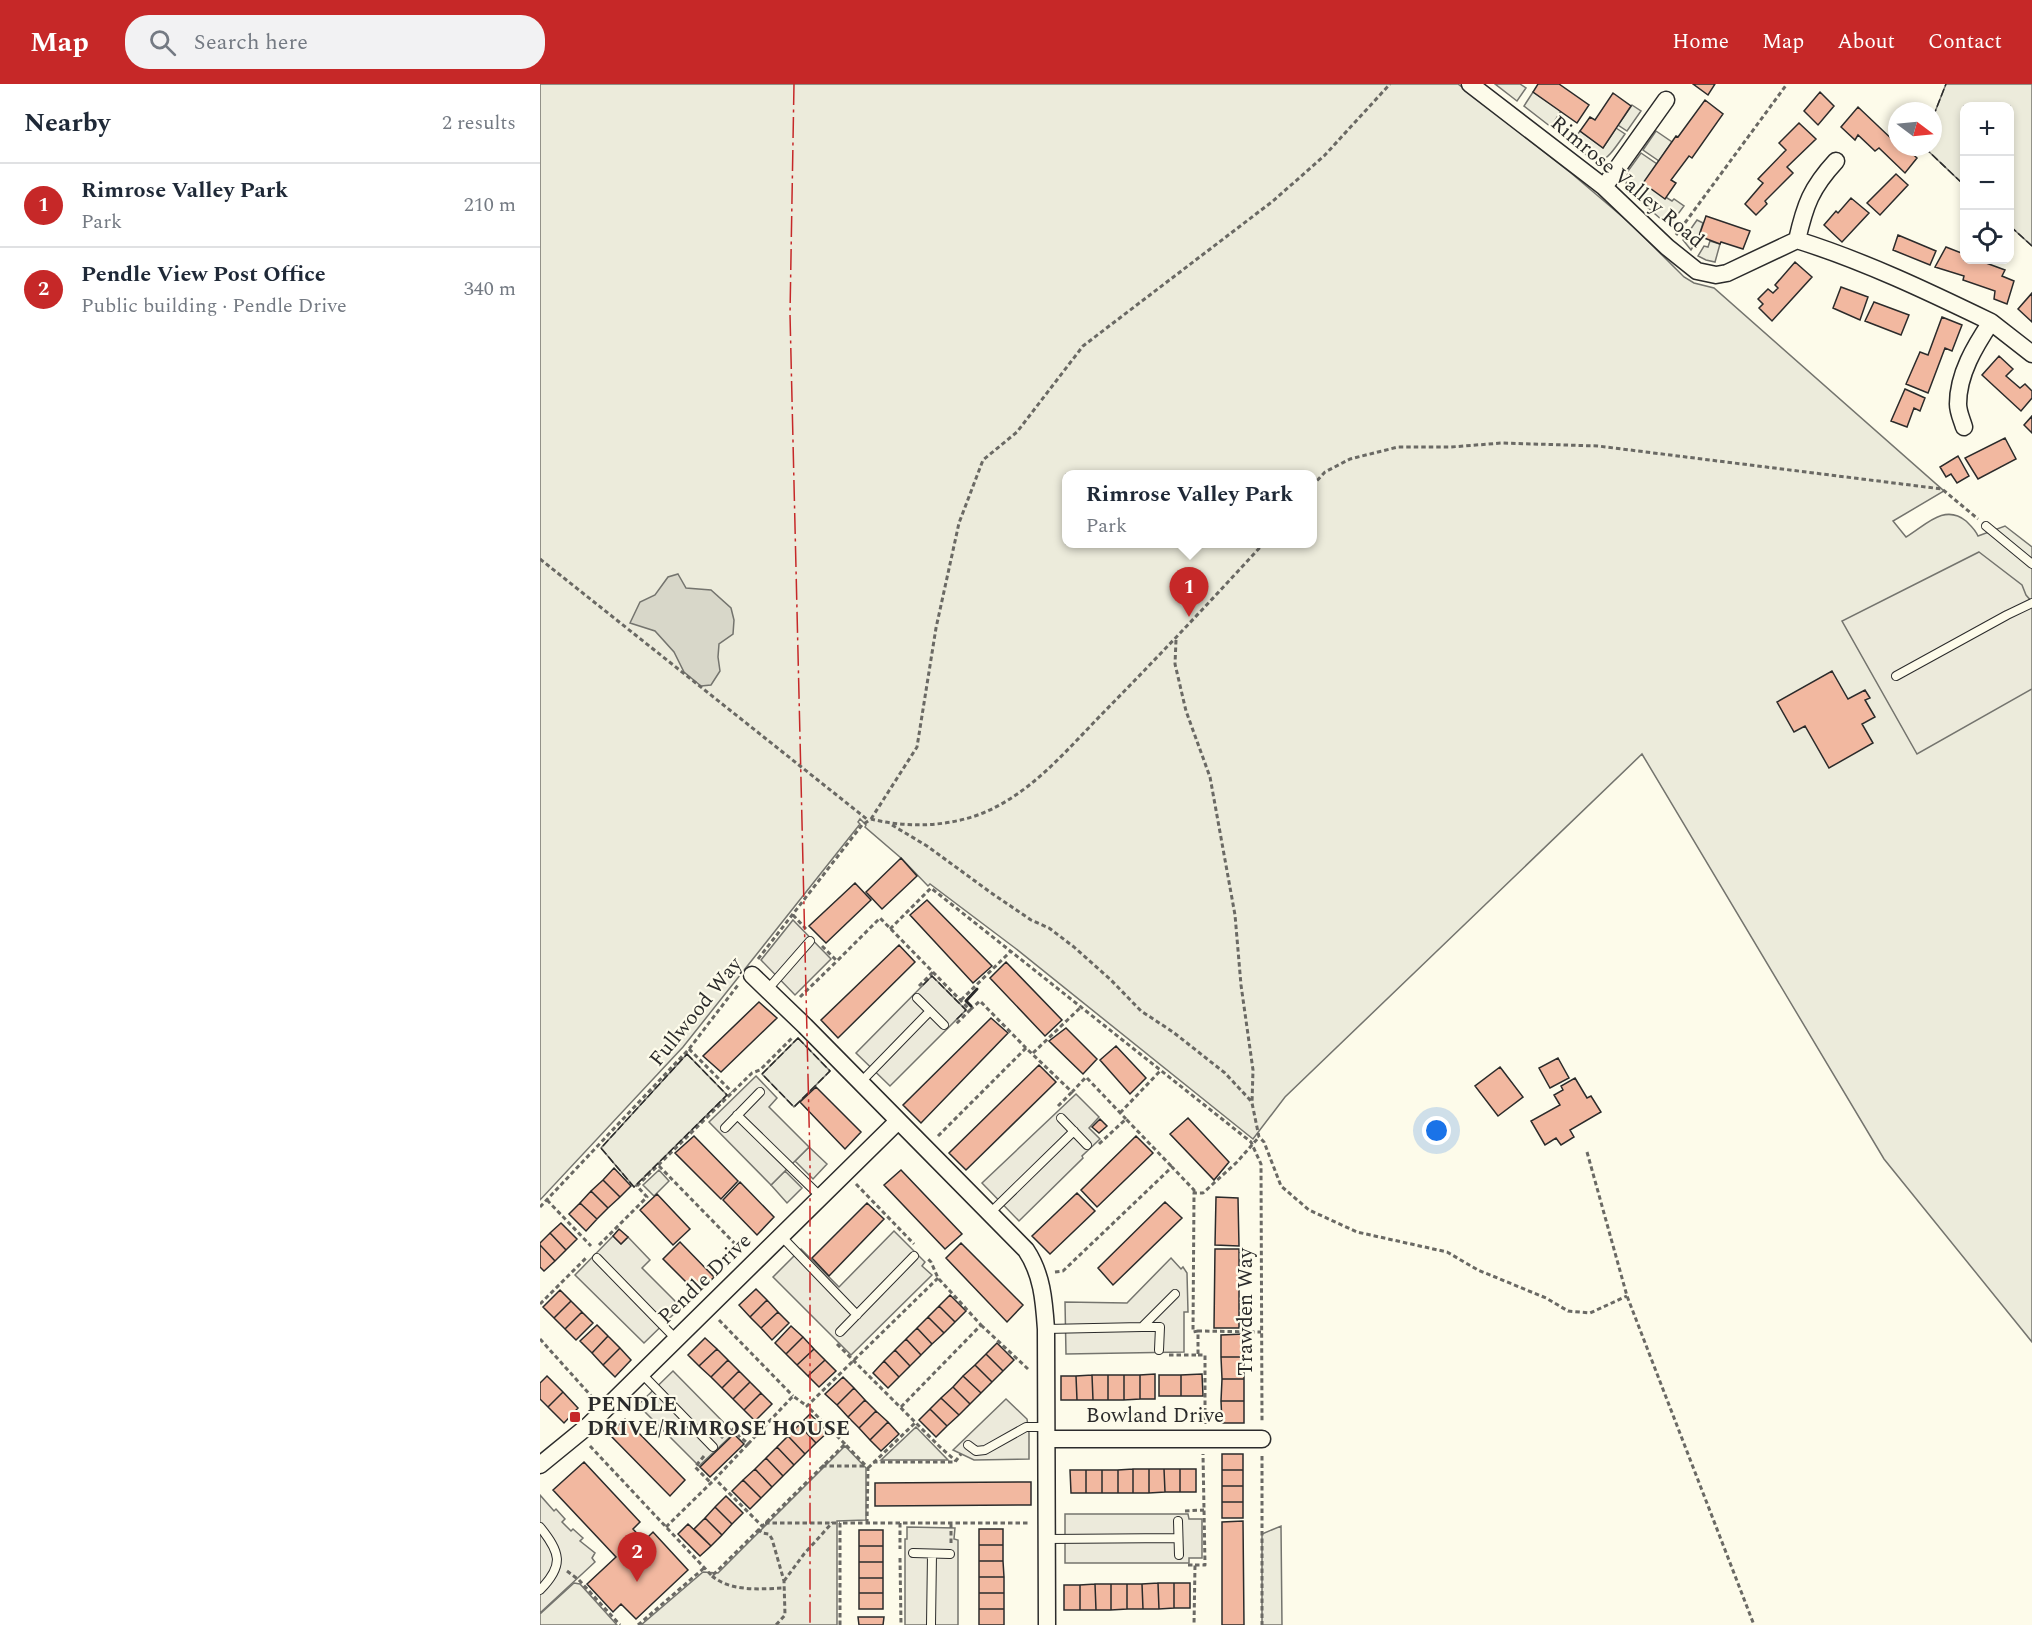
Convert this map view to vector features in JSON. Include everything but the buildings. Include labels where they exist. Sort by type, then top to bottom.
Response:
[{"type":"street","name":"Rimrose Valley Road","points":[[1470,84],[1604,187],[1667,247],[1696,270],[1716,275],[1726,273],[1797,240]]},
{"type":"street","points":[[1604,187],[1666,100]]},
{"type":"street","points":[[1836,161],[1818,180],[1804,208],[1797,240],[1838,253],[1991,322],[2032,354]]},
{"type":"street","points":[[1964,427],[1957,406],[1960,382],[1974,347],[1991,322]]},
{"type":"street","points":[[749,974],[788,1009],[1026,1250],[1038,1275],[1042,1289],[1046,1329],[1047,1625]]},
{"type":"street","name":"Pendle Drive","points":[[540,1465],[579,1434],[604,1410],[898,1121]]},
{"type":"street","name":"Bowland Drive","points":[[1047,1433],[1262,1439]]},
{"type":"lane","points":[[1986,526],[2032,564]]},
{"type":"lane","points":[[1896,676],[2032,603]]},
{"type":"lane","points":[[768,990],[812,939]]},
{"type":"lane","points":[[917,998],[944,1025]]},
{"type":"lane","points":[[860,1083],[930,1011]]},
{"type":"lane","points":[[725,1128],[760,1092]]},
{"type":"lane","points":[[737,1115],[821,1197]]},
{"type":"lane","points":[[1061,1118],[1087,1144]]},
{"type":"lane","points":[[990,1214],[1074,1131]]},
{"type":"lane","points":[[782,1236],[857,1314]]},
{"type":"lane","points":[[840,1332],[917,1253]]},
{"type":"lane","points":[[596,1254],[676,1339]]},
{"type":"lane","points":[[1142,1327],[1175,1294]]},
{"type":"lane","points":[[1046,1329],[1160,1327],[1159,1350]]},
{"type":"lane","points":[[640,1373],[713,1447]]},
{"type":"lane","name":"Bowland Drive","points":[[968,1445],[976,1451],[985,1450],[1026,1427],[1047,1433]]},
{"type":"lane","points":[[1178,1521],[1179,1555]]},
{"type":"lane","points":[[540,1527],[553,1544],[558,1564],[555,1573],[540,1590]]},
{"type":"lane","points":[[1047,1539],[1178,1538]]},
{"type":"lane","points":[[913,1553],[950,1554]]},
{"type":"lane","points":[[931,1625],[932,1554]]},
{"type":"path","name":"Fullwood Way","points":[[540,1207],[689,1049],[862,825],[870,819],[917,747],[936,628],[959,523],[983,460],[1017,432],[1083,346],[1273,201],[1324,156],[1390,84]]},
{"type":"path","points":[[1667,247],[1787,84]]},
{"type":"path","points":[[1317,480],[1324,472],[1350,459],[1398,447],[1451,447],[1502,443],[1598,446],[1942,489],[1986,526]]},
{"type":"path","points":[[540,559],[792,761],[870,819],[923,825],[960,821],[984,813],[1031,785],[1176,639],[1258,548]]},
{"type":"path","points":[[1176,639],[1175,664],[1186,711],[1210,777],[1235,915],[1240,985],[1253,1070],[1252,1102],[1259,1137],[1264,1142],[1281,1186],[1309,1210],[1358,1232],[1447,1252],[1478,1270],[1568,1311],[1590,1313],[1627,1296]]},
{"type":"path","points":[[890,823],[1074,947],[1141,1011],[1173,1032],[1225,1072],[1252,1102]]},
{"type":"path","points":[[890,929],[931,888],[1082,1006],[1253,1145]]},
{"type":"path","points":[[793,915],[812,939],[837,961]]},
{"type":"path","points":[[788,1009],[880,918],[970,1010]]},
{"type":"path","points":[[961,1000],[1011,951]]},
{"type":"path","points":[[944,1025],[950,1031],[980,1001],[1072,1092],[1086,1077],[1194,1190],[1193,1332],[1261,1332]]},
{"type":"path","points":[[1033,1053],[1082,1006]]},
{"type":"path","points":[[540,1304],[596,1254],[647,1197],[637,1186],[752,1073],[760,1070],[805,1026]]},
{"type":"path","points":[[926,1148],[1026,1048]]},
{"type":"path","points":[[689,1049],[732,1093]]},
{"type":"path","points":[[1120,1113],[1161,1070]]},
{"type":"path","points":[[1087,1144],[1093,1150],[1126,1119]]},
{"type":"path","points":[[1194,1193],[1203,1193],[1259,1137]]},
{"type":"path","name":"Trawden Way","points":[[1253,1145],[1261,1164],[1262,1625]]},
{"type":"path","points":[[1587,1152],[1627,1296],[1754,1625]]},
{"type":"path","points":[[658,1166],[754,1263]]},
{"type":"path","points":[[1038,1275],[1063,1271],[1172,1167]]},
{"type":"path","points":[[845,1173],[917,1253],[931,1262],[938,1278],[981,1325],[1034,1374],[1047,1374]]},
{"type":"path","points":[[547,1200],[596,1254]]},
{"type":"path","points":[[807,1406],[938,1278]]},
{"type":"path","points":[[707,1308],[867,1467],[867,1524]]},
{"type":"path","points":[[902,1407],[981,1325]]},
{"type":"path","points":[[840,1332],[833,1340],[956,1461]]},
{"type":"path","points":[[1198,1332],[1198,1355]]},
{"type":"path","points":[[540,1339],[604,1410]]},
{"type":"path","points":[[1159,1350],[1159,1355],[1205,1355],[1205,1565],[1179,1565],[1179,1555]]},
{"type":"path","points":[[666,1527],[715,1479],[793,1395]]},
{"type":"path","points":[[822,1466],[867,1467],[916,1422]]},
{"type":"path","points":[[711,1483],[694,1467],[731,1428],[748,1444]]},
{"type":"path","points":[[579,1434],[712,1576],[722,1583],[739,1587],[784,1587]]},
{"type":"path","points":[[712,1576],[845,1444]]},
{"type":"path","points":[[956,1461],[968,1445]]},
{"type":"path","points":[[873,1462],[956,1461]]},
{"type":"path","points":[[715,1479],[764,1524],[840,1523]]},
{"type":"path","points":[[784,1581],[804,1554],[832,1523]]},
{"type":"path","points":[[900,1524],[901,1625]]},
{"type":"path","points":[[950,1554],[951,1524]]},
{"type":"path","points":[[758,1529],[762,1533],[769,1534],[772,1539],[784,1581],[785,1615],[776,1625]]},
{"type":"path","points":[[558,1564],[579,1580],[620,1625]]},
{"type":"path","points":[[1194,1625],[1195,1565]]},
{"type":"path","points":[[638,1625],[704,1568]]},
{"type":"shaded area","points":[[540,84],[1458,84],[1571,173],[1631,224],[1684,277],[1694,283],[1714,288],[1944,491],[1893,521],[1906,537],[1935,518],[1950,514],[1966,521],[1978,536],[2005,526],[2032,547],[2032,1342],[1884,1159],[1642,754],[1285,1097],[1253,1139],[1015,948],[930,884],[928,886],[901,858],[865,827],[866,825],[860,819],[858,822],[860,824],[683,1047],[540,1200]]},
{"type":"shaded area","points":[[1495,84],[1520,84],[1526,88],[1517,101]]},
{"type":"shaded area","points":[[1946,84],[2032,84],[2032,246],[2014,230],[2014,102],[1960,102],[1960,181],[1933,156],[1942,156],[1942,102],[1939,102]]},
{"type":"shaded area","points":[[1533,92],[1561,111],[1551,127],[1524,106]]},
{"type":"shaded area","points":[[1632,105],[1641,111],[1627,131],[1618,125]]},
{"type":"shaded area","points":[[1616,128],[1625,134],[1612,152],[1601,160],[1589,157],[1571,143],[1580,131],[1603,148]]},
{"type":"shaded area","points":[[1656,131],[1672,142],[1659,161],[1643,150]]},
{"type":"shaded area","points":[[1641,153],[1657,164],[1644,184],[1684,206],[1672,222],[1667,223],[1662,220],[1633,195],[1626,185],[1628,171]]},
{"type":"shaded area","points":[[1697,220],[1703,223],[1698,239],[1691,250],[1683,240]]},
{"type":"shaded area","points":[[1710,241],[1720,244],[1715,262],[1698,256],[1704,246],[1708,247]]},
{"type":"shaded area","points":[[1979,552],[2022,585],[2032,602],[2032,689],[1917,754],[1842,621]]},
{"type":"shaded area","points":[[678,574],[686,588],[711,590],[731,608],[734,620],[733,634],[719,644],[720,671],[711,685],[701,686],[684,672],[674,652],[655,631],[630,623],[640,602],[655,595],[668,577]]},
{"type":"shaded area","points":[[793,920],[831,959],[795,995],[761,960]]},
{"type":"shaded area","points":[[932,976],[966,1010],[890,1086],[856,1053]]},
{"type":"shaded area","points":[[798,1038],[830,1071],[794,1107],[762,1074]]},
{"type":"shaded area","points":[[687,1054],[727,1095],[634,1187],[601,1148]]},
{"type":"shaded area","points":[[756,1076],[777,1098],[769,1107],[809,1147],[771,1185],[709,1122]]},
{"type":"shaded area","points":[[1076,1094],[1099,1117],[1089,1128],[1100,1139],[1019,1221],[982,1183]]},
{"type":"shaded area","points":[[809,1147],[827,1164],[813,1179],[795,1161]]},
{"type":"shaded area","points":[[659,1170],[669,1181],[654,1196],[643,1185]]},
{"type":"shaded area","points":[[785,1171],[802,1188],[787,1203],[771,1185]]},
{"type":"shaded area","points":[[894,1231],[925,1262],[922,1266],[932,1275],[851,1355],[773,1277],[801,1249],[839,1287]]},
{"type":"shaded area","points":[[613,1236],[621,1244],[628,1237],[650,1260],[642,1268],[681,1307],[644,1343],[575,1275]]},
{"type":"shaded area","points":[[1171,1258],[1187,1273],[1188,1312],[1184,1312],[1184,1352],[1066,1354],[1065,1302],[1127,1303]]},
{"type":"shaded area","points":[[673,1371],[734,1433],[699,1466],[638,1405]]},
{"type":"shaded area","points":[[1006,1399],[1027,1419],[1029,1459],[974,1460],[953,1450]]},
{"type":"shaded area","points":[[916,1427],[948,1460],[881,1460]]},
{"type":"shaded area","points":[[845,1446],[866,1468],[866,1520],[837,1521],[837,1625],[641,1625],[703,1572],[718,1573]]},
{"type":"shaded area","points":[[540,1495],[554,1511],[556,1509],[565,1519],[562,1522],[571,1531],[573,1529],[583,1538],[580,1541],[595,1553],[592,1558],[595,1562],[540,1613]]},
{"type":"shaded area","points":[[1065,1514],[1188,1514],[1189,1519],[1202,1519],[1202,1558],[1189,1558],[1189,1563],[1065,1563]]},
{"type":"shaded area","points":[[1281,1526],[1282,1625],[1262,1625],[1262,1534]]},
{"type":"shaded area","points":[[907,1527],[955,1528],[954,1539],[958,1540],[958,1625],[905,1625]]},
{"type":"shaded area","points":[[574,1583],[580,1584],[617,1625],[540,1625],[540,1614]]},
{"type":"fence","points":[[1939,102],[1946,84]]},
{"type":"fence","points":[[1933,156],[1960,181]]},
{"type":"fence","points":[[2014,230],[2032,246]]},
{"type":"fence","points":[[923,985],[932,976],[966,1010],[956,1020]]},
{"type":"fence","points":[[798,1038],[830,1071],[794,1107],[762,1074],[798,1038]]},
{"type":"fence","points":[[687,1054],[727,1095],[634,1187],[601,1148],[687,1054]]},
{"type":"wall","points":[[971,1006],[966,1001],[977,989]]},
{"type":"power","points":[[794,84],[790,314],[810,1161],[810,1625]]},
{"type":"place","name":"Rimrose Valley Park","points":[[1189,617]]},
{"type":"place","name":"PENDLE DRIVE/RIMROSE HOUSE","points":[[575,1417]]},
{"type":"place","name":"Pendle View Post Office","points":[[637,1582]]}]
